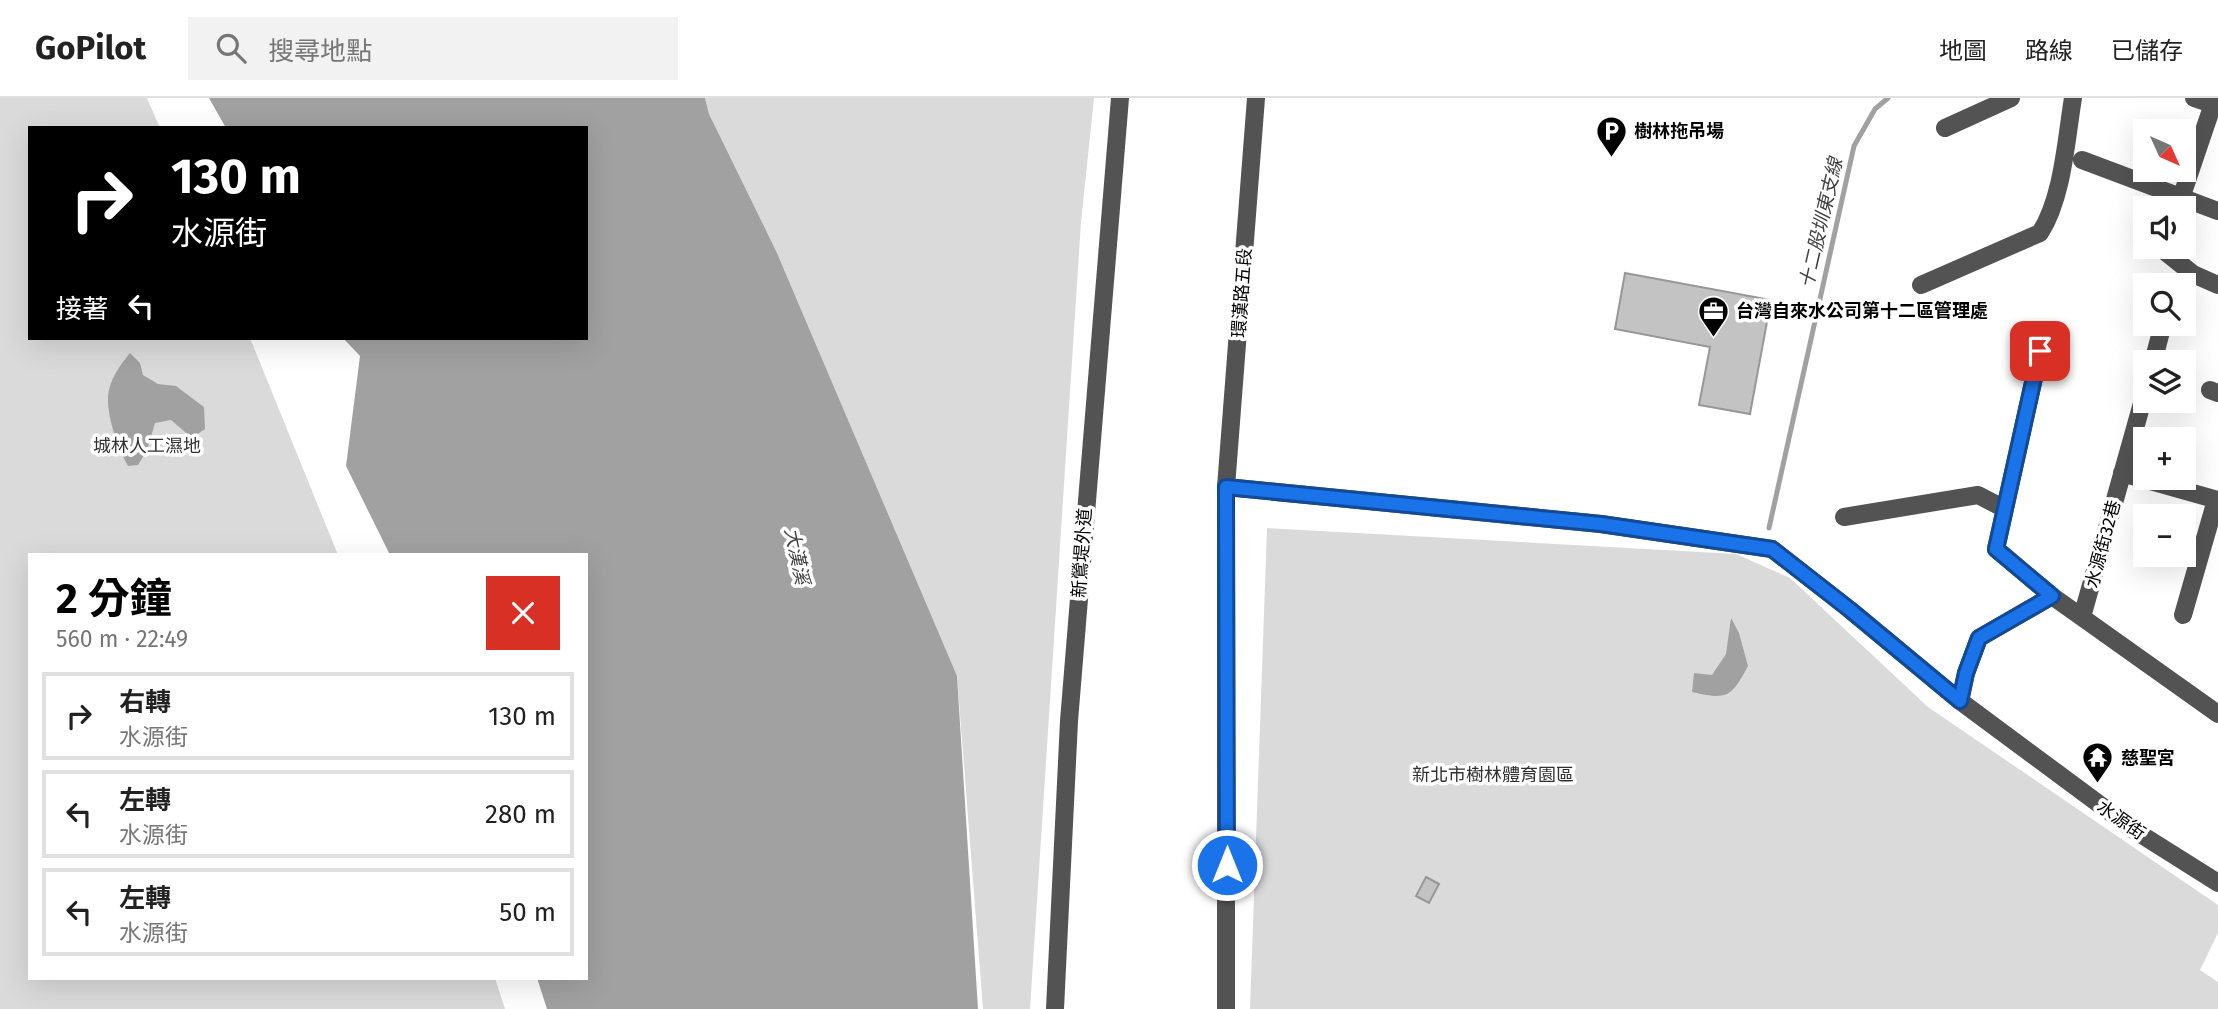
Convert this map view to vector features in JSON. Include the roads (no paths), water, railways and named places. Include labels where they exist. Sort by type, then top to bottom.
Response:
[{"type":"street","name":"新鶯堤外道","points":[[1055,1009],[1069,721],[1121,98]]},
{"type":"street","name":"環漢路五段","points":[[1226,1009],[1226,487],[1256,98]]},
{"type":"street","points":[[1945,128],[2011,98]]},
{"type":"street","points":[[1921,285],[2040,233],[2050,218],[2073,98]]},
{"type":"street","points":[[2182,196],[2216,103],[2194,98]]},
{"type":"street","points":[[2082,160],[2163,196]]},
{"type":"street","points":[[2196,206],[2218,211]]},
{"type":"street","points":[[2174,259],[2193,274],[2218,285]]},
{"type":"street","points":[[1960,701],[1966,673],[1979,638],[2052,596],[1996,549],[2040,351]]},
{"type":"street","name":"水源街32巷","points":[[2082,617],[2139,413]]},
{"type":"street","points":[[2122,473],[2217,500],[2183,615]]},
{"type":"street","name":"水源街","points":[[1226,487],[1601,524],[1772,549],[1960,701],[2134,830],[2218,883]]},
{"type":"street","points":[[1844,517],[1978,495],[2005,509]]},
{"type":"street","name":"水源街32巷","points":[[2052,596],[2218,714]]},
{"type":"water","name":"大漢溪","points":[[209,98],[705,98],[709,114],[776,251],[957,676],[978,1009],[547,1009],[538,980],[588,980],[588,553],[389,553],[346,466],[360,356],[345,340],[588,340],[588,126],[225,126]]},
{"type":"water","points":[[130,353],[140,363],[143,375],[158,384],[176,386],[204,407],[205,429],[192,438],[171,420],[155,423],[147,450],[138,465],[128,466],[114,432],[108,397],[113,379]]},
{"type":"water","points":[[1731,618],[1739,633],[1748,666],[1737,685],[1727,694],[1713,696],[1692,692],[1694,673],[1712,675],[1726,654]]},
{"type":"waterway","name":"十二股圳東支線","points":[[1769,528],[1854,146],[1875,109],[1888,98]]},
{"type":"place","name":"樹林拖吊場","points":[[1611,158]]},
{"type":"place","name":"台灣自來水公司第十二區管理處","points":[[1713,338]]},
{"type":"place","name":"慈聖宮","points":[[2098,785]]},
{"type":"park label","name":"城林人工濕地","points":[[147,446]]},
{"type":"park label","name":"新北市樹林體育園區","points":[[1493,775]]}]
